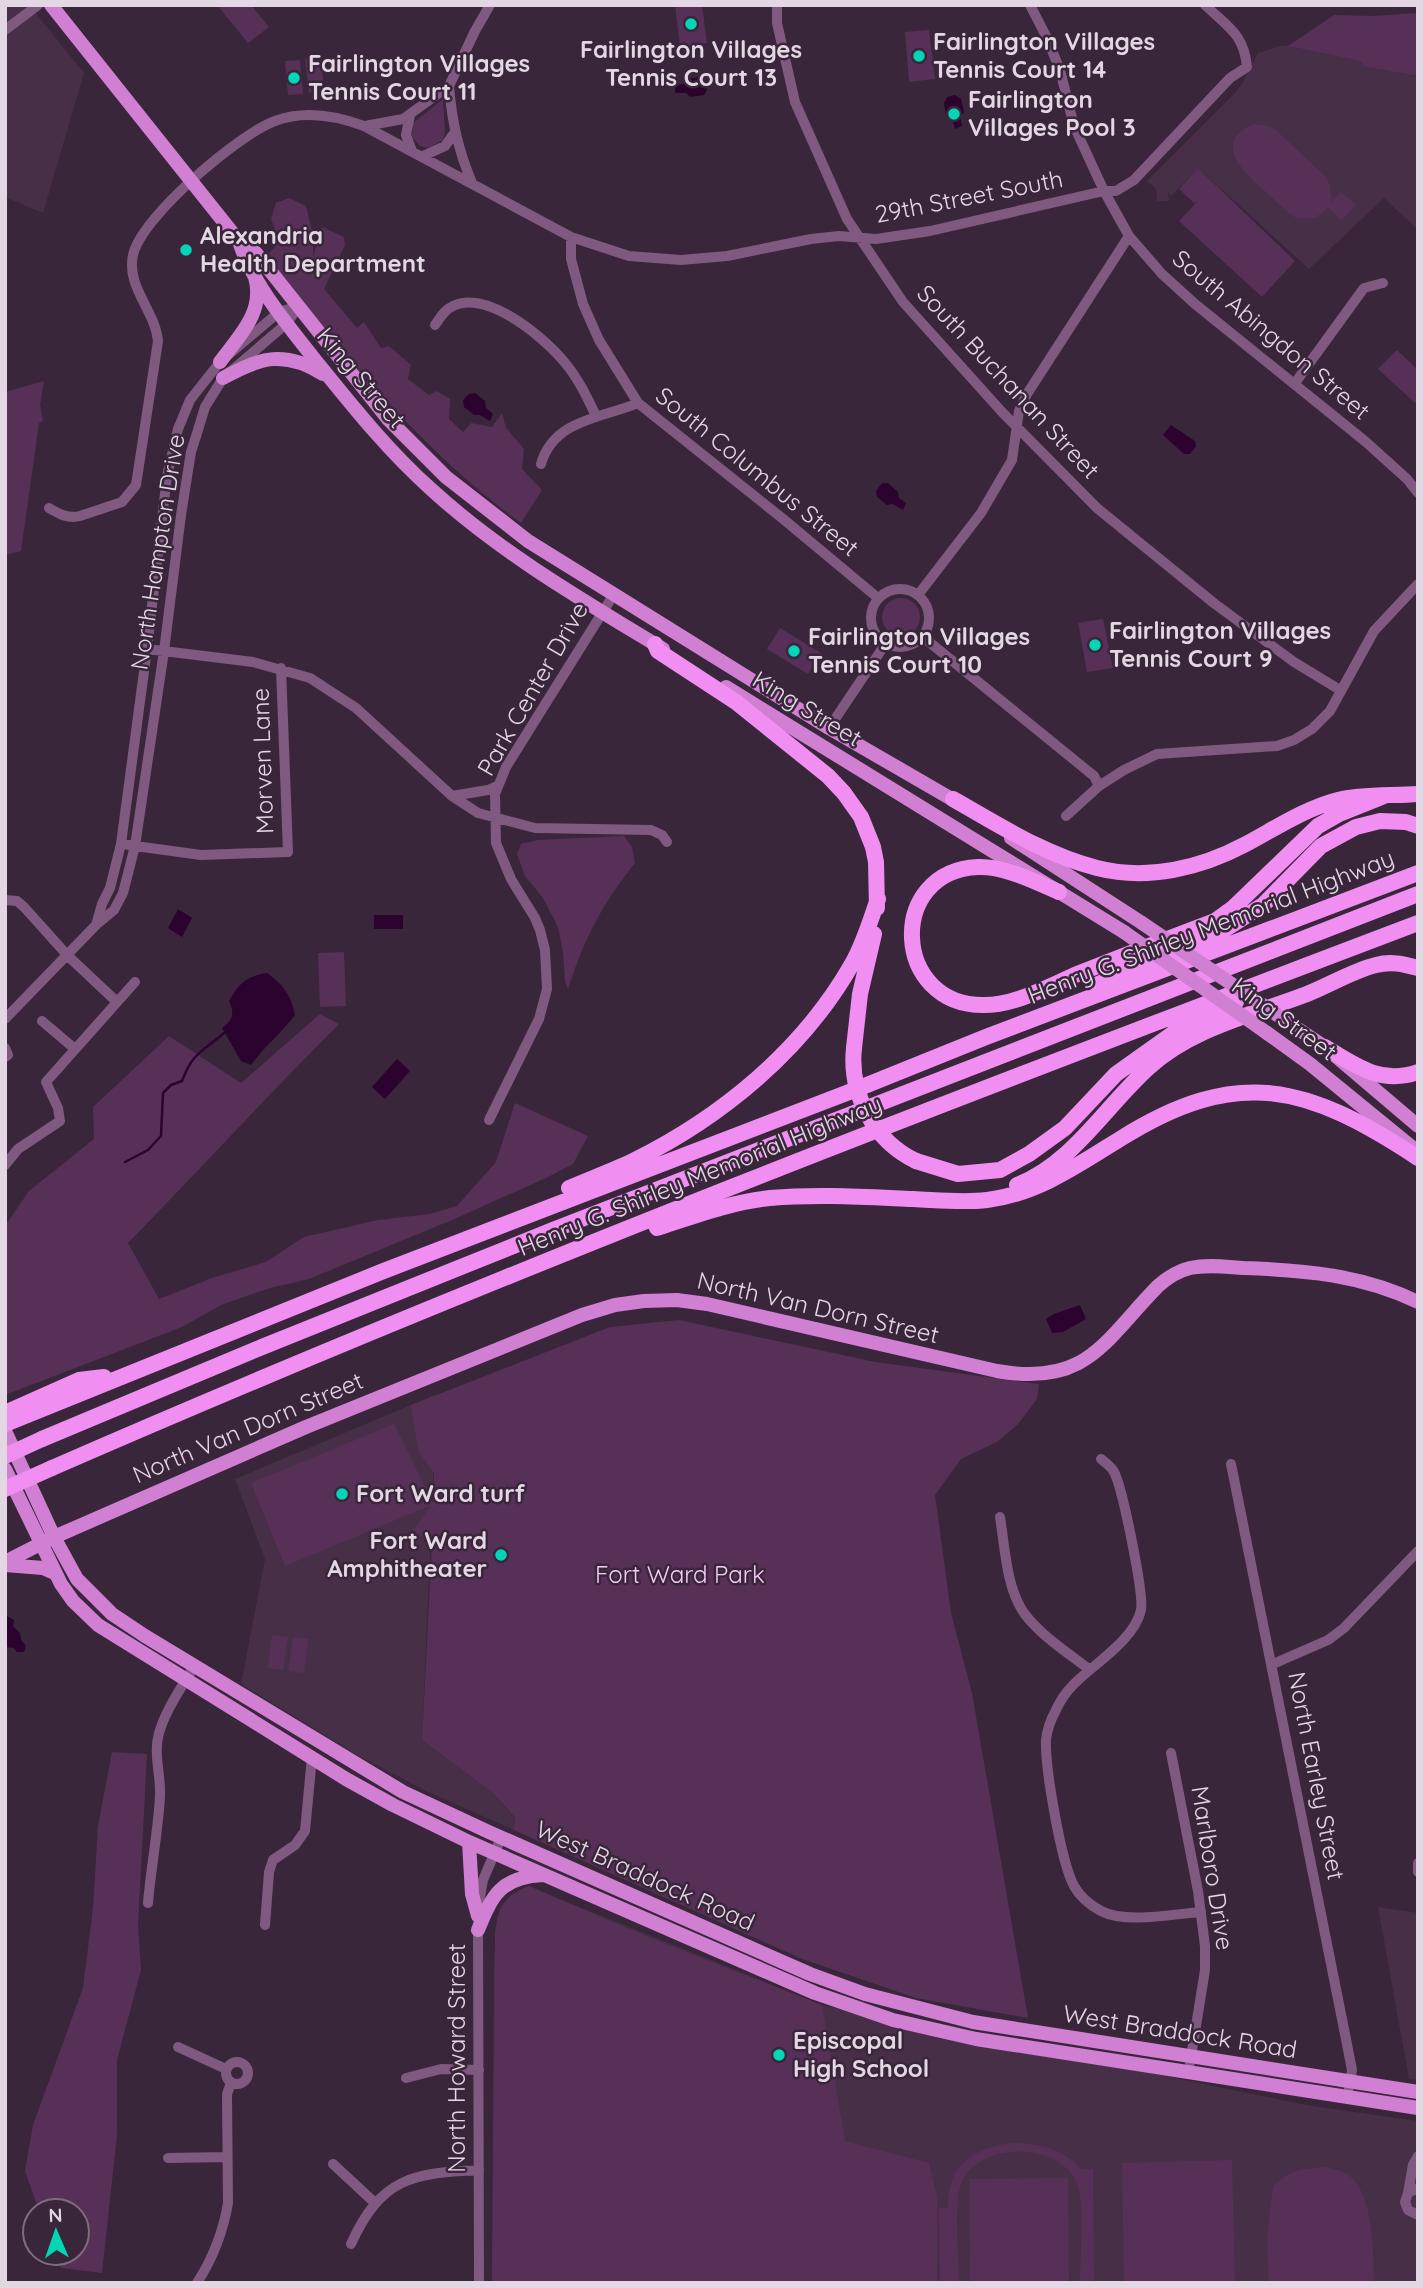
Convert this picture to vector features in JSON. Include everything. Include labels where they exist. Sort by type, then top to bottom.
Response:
[{"type":"highway","points":[[655,644],[658,651],[736,702],[828,776],[861,817],[873,847],[878,899],[876,925],[860,994],[852,1064],[865,1110],[876,1130],[899,1153],[958,1174],[1000,1170],[1065,1128],[1116,1074],[1175,1032],[1321,961]]},
{"type":"highway","points":[[953,799],[1033,844],[1070,859],[1109,870],[1147,872],[1177,870],[1205,862],[1246,844],[1300,814],[1340,800],[1418,794]]},
{"type":"highway","points":[[1059,892],[989,868],[966,869],[941,877],[925,893],[913,923],[912,949],[920,969],[938,990],[969,1003],[998,1003],[1023,996],[1215,921],[1241,901],[1318,826],[1339,814],[1384,796]]},
{"type":"highway","points":[[986,1037],[1136,967],[1213,937],[1263,905],[1321,846],[1356,827],[1380,821],[1406,822],[1418,826]]},
{"type":"highway","name":"Henry G. Shirley Memorial Highway","points":[[26,1409],[79,1380],[120,1376],[986,1037],[1418,873]]},
{"type":"highway","points":[[5,1455],[553,1230],[1418,894]]},
{"type":"highway","points":[[381,1272],[632,1161],[678,1136],[743,1091],[818,1015],[840,983],[864,938],[878,899]]},
{"type":"highway","name":"Henry G. Shirley Memorial Highway","points":[[5,1489],[327,1351],[876,1130],[1418,923]]},
{"type":"highway","points":[[961,1201],[996,1193],[1044,1170],[1069,1151],[1149,1067],[1177,1046],[1209,1029],[1376,965],[1400,963],[1418,968]]},
{"type":"highway","points":[[1325,1047],[1361,1069],[1381,1076],[1403,1077],[1418,1072]]},
{"type":"highway","points":[[496,1283],[731,1204],[767,1198],[806,1197],[961,1201],[1003,1198],[1034,1188],[1085,1162],[1174,1108],[1208,1098],[1247,1092],[1281,1094],[1326,1106],[1357,1121],[1418,1158]]},
{"type":"highway","points":[[5,1412],[26,1409]]},
{"type":"highway","points":[[5,1424],[26,1409]]},
{"type":"main road","name":"King Street","points":[[51,5],[239,241],[256,253],[388,419],[446,477],[528,541],[830,727],[953,799],[1070,879],[1142,923],[1325,1047],[1418,1126]]},
{"type":"main road","name":"King Street","points":[[239,241],[244,259],[283,318],[373,430],[432,490],[517,557],[1124,932],[1310,1064],[1418,1152]]},
{"type":"main road","points":[[220,362],[251,321],[256,295],[253,272]]},
{"type":"main road","points":[[223,378],[247,364],[266,359],[309,365],[330,378]]},
{"type":"main road","name":"North Van Dorn Street","points":[[5,1564],[54,1537],[200,1472],[448,1367],[582,1315],[624,1303],[666,1299],[706,1304],[1023,1375],[1049,1373],[1088,1357],[1105,1345],[1167,1278],[1192,1268],[1258,1268],[1329,1274],[1366,1281],[1418,1302]]},
{"type":"main road","name":"West Braddock Road","points":[[5,1431],[77,1580],[96,1600],[112,1614],[194,1666],[366,1772],[427,1804],[810,1974],[865,1994],[973,2022],[1418,2092]]},
{"type":"main road","name":"West Braddock Road","points":[[5,1469],[54,1573],[74,1601],[98,1625],[393,1805],[469,1842],[778,1978],[881,2016],[976,2039],[1418,2108]]},
{"type":"main road","points":[[5,1564],[43,1568],[54,1573]]},
{"type":"main road","points":[[469,1842],[478,1923]]},
{"type":"main road","points":[[478,1923],[501,1888],[514,1880],[545,1875]]},
{"type":"street","points":[[5,30],[38,5]]},
{"type":"street","points":[[364,126],[403,119],[449,86],[490,5]]},
{"type":"street","name":"South Buchanan Street","points":[[777,5],[777,23],[795,102],[841,207],[858,237],[903,302],[963,370],[1097,508],[1187,582],[1284,655],[1340,690]]},
{"type":"street","name":"South Abingdon Street","points":[[1030,5],[1060,70],[1074,126],[1104,191],[1129,236],[1162,274],[1195,304],[1376,451],[1418,492]]},
{"type":"street","name":"29th Street South","points":[[570,237],[629,256],[681,260],[727,256],[811,239],[839,236],[876,239],[930,231],[1104,191],[1116,191],[1134,180],[1230,78],[1247,67],[1240,37],[1205,5]]},
{"type":"street","points":[[449,86],[455,132],[472,183]]},
{"type":"street","points":[[49,508],[60,515],[80,516],[122,502],[136,485],[158,341],[155,321],[135,284],[133,255],[139,238],[152,221],[192,182],[259,129],[275,121],[317,115],[351,121],[412,150],[570,237]]},
{"type":"street","points":[[410,115],[406,135],[412,150]]},
{"type":"street","points":[[423,156],[445,146],[455,132]]},
{"type":"street","points":[[918,595],[981,513],[1012,460],[1019,411],[1027,394],[1129,236]]},
{"type":"street","name":"South Columbus Street","points":[[570,237],[571,259],[583,304],[599,340],[638,403],[878,598]]},
{"type":"street","points":[[1294,383],[1364,288],[1383,283]]},
{"type":"street","points":[[435,325],[443,313],[452,306],[463,303],[486,305],[513,318],[532,330],[560,357],[581,384],[596,416]]},
{"type":"street","name":"North Hampton Drive","points":[[96,925],[110,888],[121,844],[171,451],[177,429],[190,400],[220,362],[299,306]]},
{"type":"street","name":"North Hampton Drive","points":[[5,1019],[96,925],[114,910],[123,893],[135,846],[191,452],[205,407],[223,378],[283,318]]},
{"type":"street","points":[[541,464],[552,443],[561,434],[596,416],[638,403]]},
{"type":"street","points":[[1066,816],[1099,786],[1157,754],[1277,746],[1312,729],[1330,712],[1374,632],[1418,584]]},
{"type":"street","points":[[897,589],[918,595],[929,612],[929,623],[923,637],[905,647],[886,643],[877,636],[871,623],[873,607],[878,598],[897,589]]},
{"type":"street","name":"Park Center Drive","points":[[489,1120],[539,1019],[547,989],[540,930],[503,863],[496,843],[497,786],[506,767],[614,594]]},
{"type":"street","points":[[923,637],[1094,776],[1099,786]]},
{"type":"street","points":[[830,727],[886,643]]},
{"type":"street","points":[[147,649],[253,662],[310,678],[339,695],[452,796],[478,813],[549,829],[605,827],[651,830],[662,835],[667,842]]},
{"type":"street","name":"Morven Lane","points":[[135,846],[201,855],[288,852],[281,668]]},
{"type":"street","points":[[452,796],[497,786]]},
{"type":"street","points":[[121,844],[135,846]]},
{"type":"street","points":[[5,900],[17,901],[24,907],[68,956],[117,1002]]},
{"type":"street","points":[[7,1157],[60,1121],[46,1082],[135,982]]},
{"type":"street","points":[[42,1021],[75,1049]]},
{"type":"street","points":[[5,1048],[8,1055],[5,1057]]},
{"type":"street","points":[[1101,1459],[1114,1472],[1121,1498],[1140,1592],[1141,1610],[1132,1628],[1074,1684],[1056,1708],[1047,1732],[1050,1786],[1067,1869],[1072,1883],[1088,1903],[1114,1915],[1156,1916],[1201,1912]]},
{"type":"street","name":"North Earley Street","points":[[1231,1464],[1348,2046],[1352,2070],[1348,2098]]},
{"type":"street","points":[[1000,1517],[1009,1569],[1022,1610],[1032,1623],[1090,1671]]},
{"type":"street","points":[[1273,1664],[1328,1640],[1345,1628],[1418,1551]]},
{"type":"street","points":[[148,1903],[152,1858],[159,1828],[161,1776],[155,1756],[158,1735],[194,1666]]},
{"type":"street","name":"Marlboro Drive","points":[[1171,1753],[1205,1946],[1205,1970],[1189,2073]]},
{"type":"street","points":[[265,1925],[272,1860],[295,1845],[305,1831],[312,1757]]},
{"type":"street","name":"North Howard Street","points":[[479,2283],[479,1897],[483,1880],[501,1838]]},
{"type":"street","points":[[1418,1863],[1418,1872]]},
{"type":"street","points":[[178,2047],[226,2068]]},
{"type":"street","points":[[226,2068],[239,2062],[247,2069],[245,2081],[231,2083]]},
{"type":"street","points":[[226,2068],[226,2078],[231,2083]]},
{"type":"street","points":[[406,2078],[441,2069],[479,2070]]},
{"type":"street","points":[[197,2283],[215,2251],[228,2203],[227,2094],[231,2083]]},
{"type":"street","points":[[1418,2156],[1414,2160],[1413,2191],[1406,2206],[1418,2215]]},
{"type":"street","points":[[168,2158],[227,2157]]},
{"type":"street","points":[[333,2164],[375,2203]]},
{"type":"street","points":[[351,2244],[365,2215],[391,2189],[420,2175],[479,2171]]},
{"type":"shaded area","points":[[5,5],[29,5],[84,73],[43,213],[5,197]]},
{"type":"shaded area","points":[[1280,46],[1360,61],[1366,67],[1418,76],[1418,230],[1384,198],[1309,269],[1198,168],[1171,196],[1168,192],[1169,201],[1157,201],[1156,189],[1147,181],[1235,93],[1258,53]]},
{"type":"shaded area","points":[[702,77],[706,81],[707,90],[704,95],[690,97],[686,93],[675,93],[675,85]]},
{"type":"shaded area","name":"Fairlington Villages Pool 3","points":[[955,95],[961,99],[964,112],[960,117],[962,126],[955,129],[952,119],[946,116],[944,103],[947,97]]},
{"type":"shaded area","points":[[475,393],[485,401],[486,408],[493,414],[490,421],[480,415],[474,415],[464,407],[463,400],[469,394]]},
{"type":"shaded area","points":[[1171,425],[1195,441],[1196,446],[1190,454],[1184,454],[1163,435]]},
{"type":"shaded area","points":[[882,483],[888,483],[898,492],[899,498],[906,503],[903,510],[893,504],[887,505],[877,497],[876,491]]},
{"type":"shaded area","points":[[178,909],[192,918],[182,937],[168,928]]},
{"type":"shaded area","points":[[374,915],[403,915],[403,929],[374,929]]},
{"type":"shaded area","points":[[267,973],[286,991],[295,1015],[251,1065],[241,1061],[222,1028],[232,1016],[229,1001],[236,990],[254,976]]},
{"type":"shaded area","points":[[397,1059],[410,1071],[385,1099],[372,1087]]},
{"type":"shaded area","points":[[1080,1305],[1086,1319],[1063,1332],[1052,1333],[1046,1319]]},
{"type":"shaded area","points":[[437,1394],[422,1740],[492,1792],[515,1819],[514,1830],[426,1791],[359,1756],[241,1684],[265,1559],[235,1479]]},
{"type":"shaded area","points":[[5,1615],[14,1620],[13,1626],[26,1646],[24,1652],[5,1647]]},
{"type":"shaded area","name":"Episcopal High School","points":[[513,1893],[562,1900],[822,2005],[1306,2105],[1418,2121],[1418,2283],[492,2283],[494,1958],[500,1907]]},
{"type":"shaded area","points":[[1378,1907],[1418,1913],[1418,2080],[1409,2079]]},
{"type":"green space","points":[[217,5],[251,5],[269,27],[248,43]]},
{"type":"green space","name":"Fairlington Villages Tennis Court 13","points":[[675,5],[702,5],[707,43],[680,46]]},
{"type":"green space","points":[[1418,13],[1418,76],[1366,67],[1360,61],[1288,46],[1334,15]]},
{"type":"green space","name":"Fairlington Villages Tennis Court 14","points":[[929,30],[935,79],[909,82],[905,32]]},
{"type":"green space","points":[[321,58],[324,91],[309,93],[305,59]]},
{"type":"green space","name":"Fairlington Villages Tennis Court 11","points":[[300,60],[303,94],[288,95],[285,61]]},
{"type":"green space","points":[[443,99],[443,140],[428,148],[420,146],[412,137],[413,123]]},
{"type":"green space","points":[[1254,124],[1269,126],[1277,131],[1327,178],[1331,202],[1341,192],[1356,205],[1342,220],[1328,208],[1315,218],[1296,218],[1288,212],[1249,176],[1236,158],[1234,140],[1241,131]]},
{"type":"green space","points":[[1198,168],[1295,261],[1262,297],[1179,221],[1197,202],[1194,203],[1179,189]]},
{"type":"green space","points":[[289,198],[306,206],[313,235],[313,257],[322,227],[344,237],[345,245],[324,289],[357,328],[364,322],[381,348],[389,346],[411,365],[408,379],[429,395],[437,391],[450,399],[449,419],[463,432],[471,423],[492,427],[502,413],[506,428],[524,449],[522,469],[542,490],[521,523],[484,495],[416,432],[354,364],[267,255],[280,242],[271,219],[276,203]]},
{"type":"green space","points":[[1397,350],[1418,370],[1418,400],[1415,403],[1378,369]]},
{"type":"green space","points":[[44,381],[40,405],[43,421],[39,423],[21,551],[5,555],[5,392]]},
{"type":"green space","points":[[901,598],[915,603],[920,617],[915,631],[901,636],[887,631],[882,617],[887,603]]},
{"type":"green space","name":"Fairlington Villages Tennis Court 9","points":[[1103,619],[1113,668],[1087,672],[1078,623]]},
{"type":"green space","name":"Fairlington Villages Tennis Court 10","points":[[780,628],[821,653],[808,674],[767,649]]},
{"type":"green space","points":[[624,836],[632,847],[635,863],[595,923],[568,989],[558,927],[543,898],[525,876],[517,854],[521,844],[538,840]]},
{"type":"green space","points":[[344,952],[346,1006],[320,1007],[318,953]]},
{"type":"green space","points":[[320,1014],[339,1024],[128,1243],[159,1299],[212,1278],[266,1262],[304,1237],[378,1220],[430,1214],[457,1206],[496,1162],[515,1103],[588,1136],[573,1164],[452,1220],[309,1279],[270,1288],[221,1305],[182,1327],[5,1395],[5,1226],[29,1191],[94,1139],[93,1107],[169,1036],[241,1083]]},
{"type":"green space","name":"Fort Ward Park","points":[[679,1320],[875,1362],[1039,1384],[1037,1399],[1018,1424],[997,1442],[961,1459],[935,1495],[951,1613],[972,1693],[1028,2018],[916,1998],[802,1959],[514,1830],[515,1818],[492,1792],[422,1740],[432,1544],[413,1530],[432,1505],[285,1566],[251,1483],[394,1424],[433,1503],[434,1473],[418,1451],[411,1405],[610,1327]]},
{"type":"green space","points":[[272,1635],[288,1637],[283,1670],[268,1668]]},
{"type":"green space","points":[[293,1637],[308,1639],[304,1673],[288,1671]]},
{"type":"green space","points":[[112,1752],[147,1754],[138,1925],[141,1970],[117,2060],[117,2135],[102,2273],[61,2267],[91,2267],[91,2197],[34,2197],[25,2171],[33,2125],[83,1988],[93,1908],[98,1826]]},
{"type":"green space","points":[[529,1886],[653,1939],[822,2005],[845,2141],[929,2163],[937,2196],[937,2283],[492,2283],[495,1933],[500,1909],[508,1898]]},
{"type":"green space","points":[[1010,2143],[1049,2148],[1066,2156],[1081,2169],[1093,2169],[1094,2283],[1080,2283],[1080,2194],[1070,2171],[1040,2154],[1022,2152],[986,2158],[972,2168],[962,2181],[957,2215],[959,2283],[940,2283],[939,2208],[948,2208],[949,2193],[957,2170],[973,2155]]},
{"type":"green space","points":[[1232,2160],[1235,2283],[1124,2283],[1122,2163]]},
{"type":"green space","points":[[1325,2167],[1351,2177],[1359,2186],[1371,2227],[1374,2283],[1269,2283],[1267,2241],[1273,2186],[1297,2171]]},
{"type":"green space","points":[[1068,2178],[1069,2283],[970,2283],[969,2179]]},
{"type":"waterway","points":[[125,1162],[148,1150],[161,1136],[163,1093],[171,1085],[182,1081],[194,1058],[224,1033]]},
{"type":"place","name":"Fairlington Villages Tennis Court 13","points":[[691,24]]},
{"type":"place","name":"Fairlington Villages Tennis Court 14","points":[[919,56]]},
{"type":"place","name":"Fairlington Villages Tennis Court 11","points":[[294,78]]},
{"type":"place","name":"Fairlington Villages Pool 3","points":[[954,114]]},
{"type":"place","name":"Alexandria Health Department","points":[[186,250]]},
{"type":"place","name":"Fairlington Villages Tennis Court 9","points":[[1095,645]]},
{"type":"place","name":"Fairlington Villages Tennis Court 10","points":[[794,651]]},
{"type":"place","name":"Fort Ward turf","points":[[342,1494]]},
{"type":"place","name":"Fort Ward Amphitheater","points":[[501,1555]]},
{"type":"place","name":"Episcopal High School","points":[[779,2055]]}]
